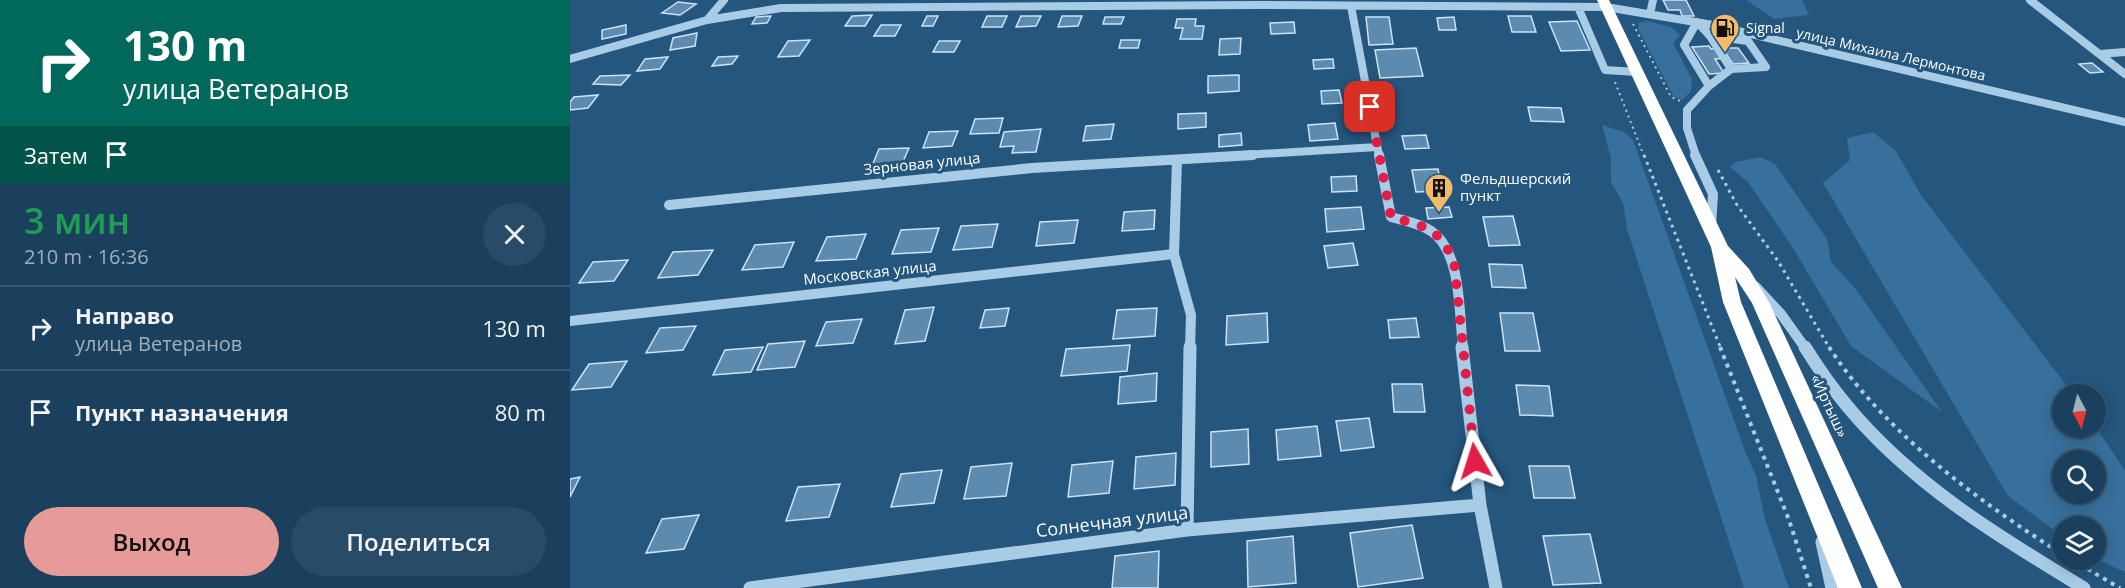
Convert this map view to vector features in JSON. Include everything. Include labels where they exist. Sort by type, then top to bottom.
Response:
[{"type":"highway","name":"«Иртыш»","points":[[1605,3],[1720,247],[1732,302],[1850,588]]},
{"type":"highway","name":"«Иртыш»","points":[[1720,247],[1743,274],[1760,302],[1890,588]]},
{"type":"street","points":[[707,20],[724,0]]},
{"type":"street","points":[[1650,14],[1653,0]]},
{"type":"street","points":[[2030,0],[2125,74]]},
{"type":"street","name":"улица Михаила Лермонтова","points":[[570,59],[707,20],[781,8],[992,3],[1256,2],[1352,6],[1578,7],[1605,3],[2125,122]]},
{"type":"street","points":[[1352,6],[1391,217],[1427,228],[1445,242],[1454,262],[1480,505],[1496,588]]},
{"type":"street","points":[[1578,7],[1605,70],[1637,72]]},
{"type":"street","points":[[1710,87],[1684,45],[1696,22],[1710,36],[1731,69]]},
{"type":"street","points":[[1710,36],[1748,41],[1766,68],[1731,69],[1690,105],[1685,113],[1685,128],[1714,203],[1711,227]]},
{"type":"street","points":[[2100,54],[2125,52]]},
{"type":"street","name":"Зерновая улица","points":[[669,205],[1032,168],[1377,147]]},
{"type":"street","points":[[1177,160],[1174,254],[1191,315],[1187,530]]},
{"type":"street","name":"Московская улица","points":[[570,321],[1174,254]]},
{"type":"street","points":[[1743,274],[1773,302],[1848,407],[1891,454],[1943,497],[1997,536],[2084,588]]},
{"type":"street","points":[[1812,498],[1832,588]]},
{"type":"street","name":"Солнечная улица","points":[[750,588],[1187,530],[1480,505]]},
{"type":"path","points":[[1628,10],[1671,97],[1690,105]]},
{"type":"path","points":[[1611,72],[1790,520],[1811,588]]},
{"type":"path","points":[[1717,167],[1739,209],[1779,261],[1816,329],[1842,365],[1876,405],[1921,450],[1966,487],[2052,547]]},
{"type":"path","points":[[2089,570],[2120,588]]},
{"type":"shaded area","points":[[1746,0],[1802,0],[1809,15],[1774,19]]},
{"type":"shaded area","points":[[1647,21],[1671,27],[1680,35],[1673,43],[1692,79],[1691,91],[1682,100],[1674,97],[1638,29],[1639,23]]},
{"type":"shaded area","points":[[1602,125],[1624,132],[1633,140],[1756,476],[1765,519],[1789,588],[1744,588],[1627,229],[1623,203],[1611,182],[1611,159]]},
{"type":"shaded area","points":[[1873,132],[1896,151],[1921,195],[2065,384],[2052,384],[2052,438],[2103,438],[2125,471],[2125,572],[2106,563],[2106,516],[2052,516],[2052,529],[2008,496],[1823,183],[1850,160],[1847,138]]},
{"type":"shaded area","points":[[1760,157],[1775,164],[1827,239],[1831,262],[1855,288],[1942,412],[1851,346],[1793,248],[1748,182],[1730,167],[1736,162]]},
{"type":"building","points":[[1663,0],[1686,0],[1694,16],[1682,16],[1680,10],[1668,10]]},
{"type":"building","points":[[678,2],[696,4],[680,15],[662,13]]},
{"type":"building","points":[[872,15],[865,26],[845,26],[852,16]]},
{"type":"building","points":[[771,16],[767,23],[752,24],[756,17]]},
{"type":"building","points":[[927,16],[938,16],[933,26],[922,26]]},
{"type":"building","points":[[987,16],[1007,16],[1002,27],[982,27]]},
{"type":"building","points":[[1021,16],[1041,16],[1036,26],[1016,27]]},
{"type":"building","points":[[1062,16],[1082,16],[1078,26],[1058,27]]},
{"type":"building","points":[[1508,16],[1531,16],[1536,32],[1512,32]]},
{"type":"building","points":[[1105,17],[1124,17],[1121,24],[1103,24]]},
{"type":"building","points":[[1366,17],[1389,17],[1393,44],[1369,45]]},
{"type":"building","points":[[1454,17],[1456,30],[1439,30],[1437,18]]},
{"type":"building","points":[[1177,19],[1196,19],[1195,26],[1204,26],[1202,39],[1180,39],[1183,28],[1175,28]]},
{"type":"building","points":[[1577,21],[1590,50],[1561,51],[1549,22]]},
{"type":"building","points":[[1294,22],[1295,33],[1271,34],[1270,23]]},
{"type":"building","points":[[626,25],[626,34],[602,39],[602,30]]},
{"type":"building","points":[[881,25],[901,25],[895,36],[874,36]]},
{"type":"building","points":[[697,33],[695,46],[670,50],[673,38]]},
{"type":"building","points":[[1241,38],[1240,54],[1219,55],[1220,39]]},
{"type":"building","points":[[810,40],[799,56],[778,57],[788,41]]},
{"type":"building","points":[[1121,40],[1140,40],[1138,48],[1119,48]]},
{"type":"building","points":[[939,41],[960,41],[954,52],[933,52]]},
{"type":"building","points":[[1709,46],[1711,49],[1722,48],[1729,58],[1715,59],[1724,73],[1709,74],[1692,47]]},
{"type":"building","points":[[1416,48],[1423,76],[1380,78],[1375,50]]},
{"type":"building","points":[[1722,48],[1738,48],[1749,63],[1733,64]]},
{"type":"building","points":[[738,56],[732,64],[712,66],[718,57]]},
{"type":"building","points":[[668,57],[660,69],[637,71],[645,59]]},
{"type":"building","points":[[1333,59],[1334,68],[1314,69],[1313,60]]},
{"type":"building","points":[[2092,63],[2103,72],[2090,73],[2079,64]]},
{"type":"building","points":[[630,75],[621,85],[593,84],[600,76]]},
{"type":"building","points":[[1239,75],[1239,91],[1208,93],[1208,76]]},
{"type":"building","points":[[1339,90],[1342,103],[1322,104],[1321,91]]},
{"type":"building","points":[[598,95],[588,108],[570,110],[570,102],[574,97]]},
{"type":"building","points":[[1528,107],[1561,108],[1564,122],[1531,121]]},
{"type":"building","points":[[1206,113],[1206,127],[1178,129],[1178,114]]},
{"type":"building","points":[[1003,118],[999,133],[970,134],[975,119]]},
{"type":"building","points":[[1335,123],[1338,139],[1310,141],[1308,125]]},
{"type":"building","points":[[1114,124],[1111,139],[1083,141],[1086,126]]},
{"type":"building","points":[[1041,129],[1036,152],[1012,153],[1014,146],[1000,147],[1004,132]]},
{"type":"building","points":[[958,131],[952,146],[923,148],[929,132]]},
{"type":"building","points":[[1241,133],[1242,145],[1219,147],[1219,135]]},
{"type":"building","points":[[1426,135],[1429,148],[1405,149],[1402,136]]},
{"type":"building","points":[[909,148],[902,164],[872,166],[879,149]]},
{"type":"building","points":[[1438,169],[1442,191],[1416,192],[1412,170]]},
{"type":"building","points":[[1356,176],[1357,191],[1332,192],[1331,177]]},
{"type":"building","points":[[1361,207],[1364,229],[1327,232],[1325,209]]},
{"type":"building","name":"Фельдшерский пункт","points":[[1449,207],[1452,217],[1428,219],[1426,208]]},
{"type":"building","points":[[1155,210],[1154,229],[1122,231],[1124,212]]},
{"type":"building","points":[[1513,216],[1520,245],[1489,246],[1483,217]]},
{"type":"building","points":[[1078,220],[1074,243],[1036,246],[1040,222]]},
{"type":"building","points":[[998,224],[992,247],[953,250],[961,226]]},
{"type":"building","points":[[939,228],[931,252],[892,254],[901,230]]},
{"type":"building","points":[[866,234],[856,259],[816,261],[827,237]]},
{"type":"building","points":[[794,242],[783,267],[742,270],[755,245]]},
{"type":"building","points":[[1353,243],[1358,265],[1328,268],[1324,246]]},
{"type":"building","points":[[713,250],[698,275],[658,278],[673,252]]},
{"type":"building","points":[[628,260],[614,281],[579,283],[593,262]]},
{"type":"building","points":[[1489,264],[1522,265],[1526,288],[1492,287]]},
{"type":"building","points":[[934,307],[925,341],[895,344],[905,310]]},
{"type":"building","points":[[1009,308],[1005,326],[980,328],[985,310]]},
{"type":"building","points":[[1157,308],[1155,336],[1113,339],[1117,310]]},
{"type":"building","points":[[1267,313],[1268,342],[1226,345],[1227,316]]},
{"type":"building","points":[[1500,313],[1533,313],[1540,351],[1505,351]]},
{"type":"building","points":[[1416,318],[1419,337],[1390,338],[1388,320]]},
{"type":"building","points":[[862,319],[853,343],[816,346],[826,322]]},
{"type":"building","points":[[696,326],[683,350],[646,353],[660,328]]},
{"type":"building","points":[[805,341],[795,367],[757,370],[768,344]]},
{"type":"building","points":[[1130,345],[1127,371],[1061,376],[1066,349]]},
{"type":"building","points":[[763,347],[751,372],[713,375],[725,350]]},
{"type":"building","points":[[627,361],[611,387],[572,390],[589,364]]},
{"type":"building","points":[[1157,373],[1156,401],[1118,404],[1120,377]]},
{"type":"building","points":[[1392,384],[1422,384],[1425,412],[1394,412]]},
{"type":"building","points":[[1516,385],[1549,386],[1553,416],[1520,415]]},
{"type":"building","points":[[1369,418],[1374,447],[1341,451],[1336,421]]},
{"type":"building","points":[[1317,426],[1321,456],[1278,460],[1276,430]]},
{"type":"building","points":[[1248,429],[1249,464],[1211,467],[1211,432]]},
{"type":"building","points":[[1176,453],[1175,485],[1134,489],[1136,457]]},
{"type":"building","points":[[1113,461],[1109,493],[1068,497],[1072,465]]},
{"type":"building","points":[[1012,463],[1006,496],[964,499],[971,467]]},
{"type":"building","points":[[1529,466],[1569,466],[1575,498],[1534,498]]},
{"type":"building","points":[[942,470],[934,503],[891,507],[901,474]]},
{"type":"building","points":[[580,477],[570,497],[570,479]]},
{"type":"building","points":[[840,484],[829,517],[786,521],[798,487]]},
{"type":"building","points":[[699,515],[684,549],[646,553],[662,519]]},
{"type":"building","points":[[1412,525],[1423,578],[1358,587],[1350,533]]},
{"type":"building","points":[[1590,534],[1601,583],[1553,585],[1543,536]]},
{"type":"building","points":[[1293,536],[1296,583],[1248,587],[1247,541]]},
{"type":"building","points":[[1159,551],[1158,588],[1112,588],[1115,556]]},
{"type":"place","name":"Signal","points":[[1725,54]]},
{"type":"place","name":"Фельдшерский пункт","points":[[1439,214]]},
{"type":"route","points":[[1370,107],[1391,217],[1427,228],[1445,242],[1454,262],[1475,461]]}]
